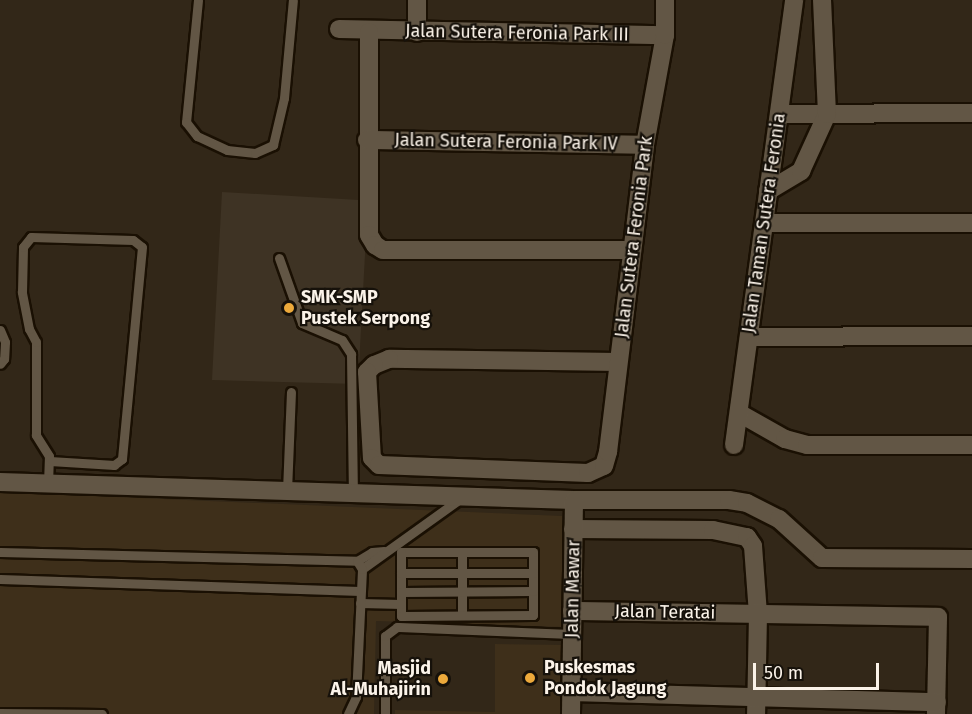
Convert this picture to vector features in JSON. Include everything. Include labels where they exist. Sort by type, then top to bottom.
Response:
[{"type":"street","points":[[417,0],[417,32]]},
{"type":"street","name":"Jalan Sutera Feronia Park","points":[[618,362],[389,359],[374,365],[368,372],[372,458],[379,465],[596,470],[604,466],[608,452],[645,145],[664,35],[665,0]]},
{"type":"street","name":"Jalan Taman Sutera Feronia","points":[[734,445],[794,0]]},
{"type":"street","points":[[768,191],[801,171],[827,114],[822,0]]},
{"type":"street","name":"Jalan Sutera Feronia Park III","points":[[339,29],[369,32],[664,35]]},
{"type":"street","points":[[369,32],[367,140],[369,235],[375,245],[383,250],[631,250]]},
{"type":"street","points":[[778,114],[972,113]]},
{"type":"street","name":"Jalan Sutera Feronia Park IV","points":[[367,140],[645,145]]},
{"type":"street","points":[[764,223],[972,223]]},
{"type":"street","points":[[749,336],[972,336]]},
{"type":"street","points":[[739,413],[785,439],[807,445],[972,445]]},
{"type":"street","points":[[0,482],[574,500],[729,500],[747,503],[779,519],[822,558],[972,559]]},
{"type":"street","name":"Jalan Mawar","points":[[571,714],[574,500]]},
{"type":"street","points":[[573,529],[713,530],[740,533],[753,546],[758,614],[757,705]]},
{"type":"street","name":"Jalan Teratai","points":[[572,611],[938,617],[937,708]]},
{"type":"street","points":[[571,692],[757,705],[937,708]]},
{"type":"lane","points":[[198,0],[186,122],[197,136],[227,150],[255,153],[273,145],[284,98],[293,0]]},
{"type":"lane","points":[[48,484],[50,461],[36,435],[36,342],[29,329],[22,292],[23,247],[31,237],[133,240],[142,247],[122,459],[114,465],[50,461]]},
{"type":"lane","points":[[279,258],[302,323],[342,340],[351,354],[353,493]]},
{"type":"lane","points":[[0,330],[5,342],[4,359],[0,364]]},
{"type":"lane","points":[[288,491],[291,392]]},
{"type":"lane","points":[[348,714],[356,697],[360,565],[372,552],[384,551],[463,497]]},
{"type":"lane","points":[[0,552],[360,565]]},
{"type":"lane","points":[[401,552],[533,552],[533,573],[533,615],[401,616],[401,552]]},
{"type":"lane","points":[[462,552],[462,615]]},
{"type":"lane","points":[[401,573],[533,573]]},
{"type":"lane","points":[[0,579],[360,591]]},
{"type":"lane","points":[[401,592],[533,591]]},
{"type":"lane","points":[[360,603],[401,604]]},
{"type":"lane","points":[[385,714],[385,636],[397,627],[572,634]]},
{"type":"lane","points":[[0,713],[102,714]]},
{"type":"shaded area","name":"SMK-SMP Pustek Serpong","points":[[222,192],[359,200],[366,236],[358,384],[212,380]]},
{"type":"shaded area","points":[[0,492],[562,516],[564,627],[376,621],[374,714],[0,714]]},
{"type":"shaded area","name":"Puskesmas Pondok Jagung","points":[[495,644],[565,645],[563,714],[395,714],[395,710],[495,712]]},
{"type":"place","name":"SMK-SMP Pustek Serpong","points":[[289,308]]},
{"type":"place","name":"Puskesmas Pondok Jagung","points":[[530,678]]},
{"type":"place","name":"Masjid Al-Muhajirin","points":[[443,679]]}]
